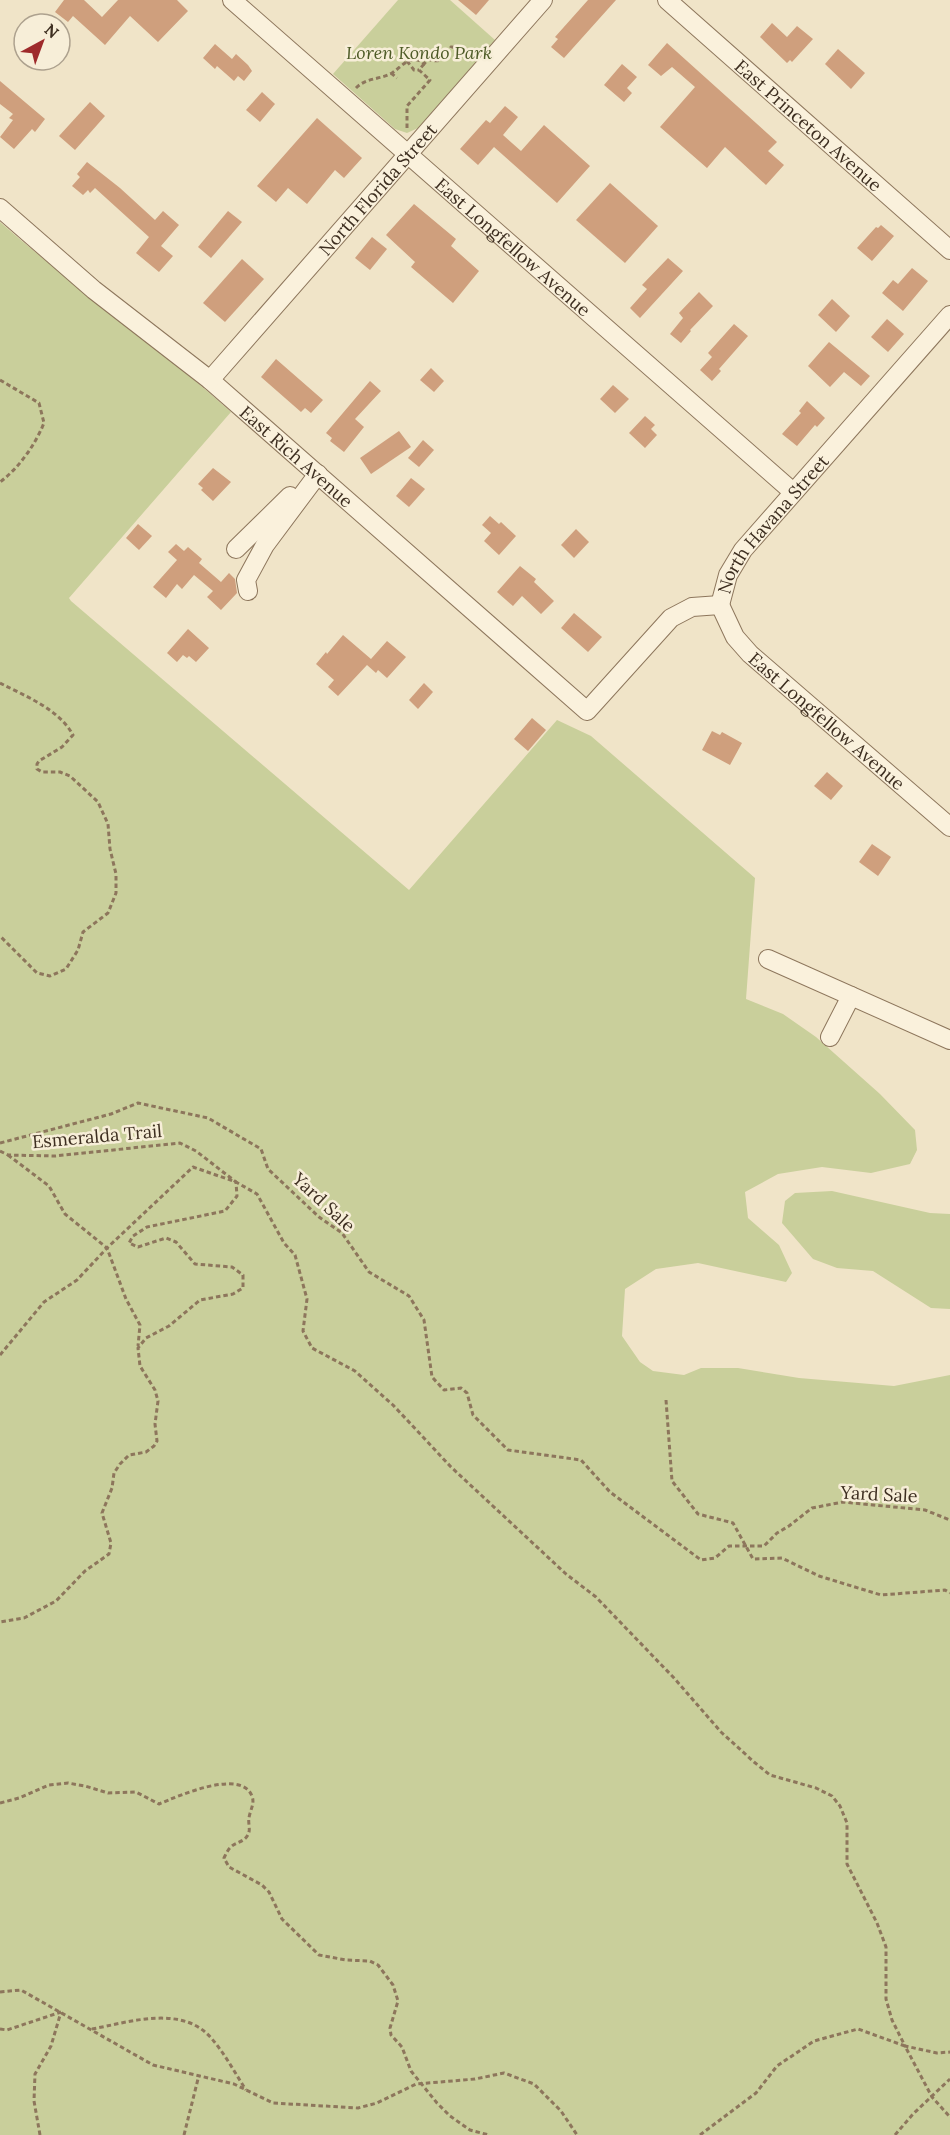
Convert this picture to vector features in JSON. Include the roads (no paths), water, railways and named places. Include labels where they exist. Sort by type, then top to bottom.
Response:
[{"type":"street","name":"East Longfellow Avenue","points":[[232,0],[793,492]]},
{"type":"street","name":"North Florida Street","points":[[210,380],[543,0]]},
{"type":"street","name":"East Princeton Avenue","points":[[667,0],[950,250]]},
{"type":"street","name":"East Rich Avenue","points":[[0,208],[94,290],[210,380],[587,711]]},
{"type":"street","name":"North Havana Street","points":[[587,711],[670,618],[692,606],[720,605],[728,575],[743,550],[950,315]]},
{"type":"street","points":[[236,549],[315,472]]},
{"type":"street","points":[[248,591],[246,580],[265,544],[315,472]]},
{"type":"street","name":"East Longfellow Avenue","points":[[720,605],[735,637],[750,654],[950,827]]},
{"type":"street","points":[[768,959],[950,1040]]},
{"type":"street","points":[[830,1037],[851,996]]},
{"type":"park label","name":"Loren Kondo Park","points":[[419,52]]}]
